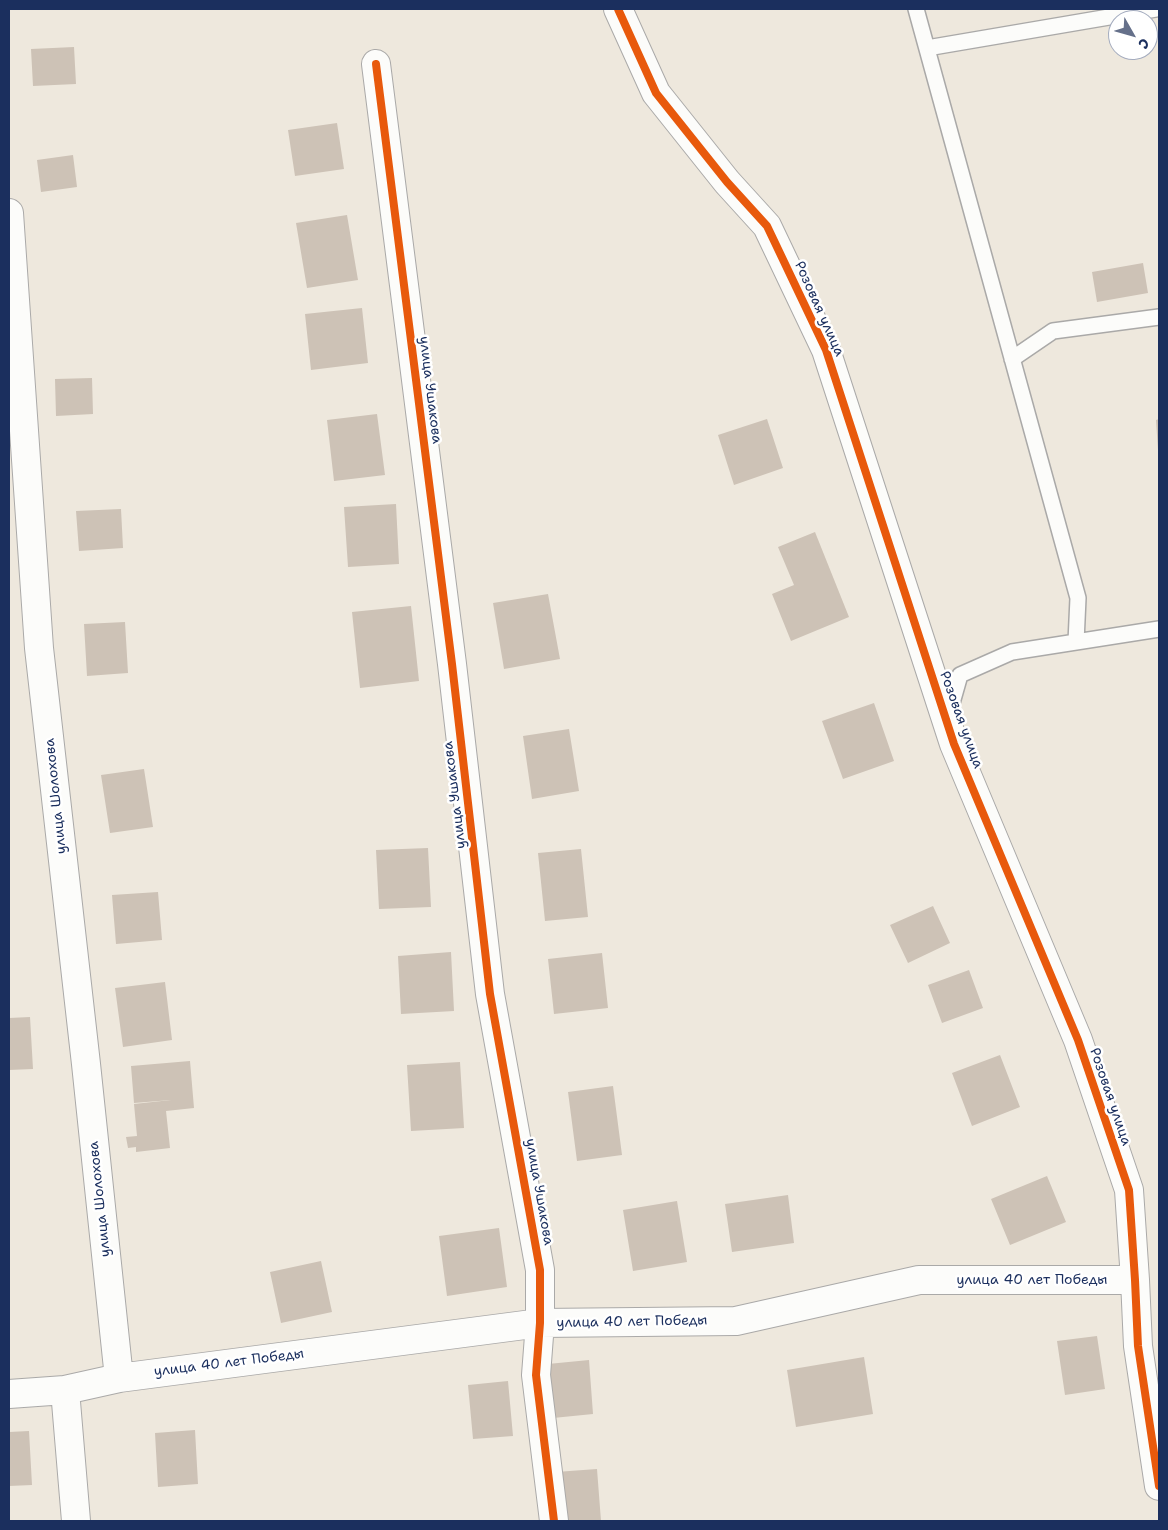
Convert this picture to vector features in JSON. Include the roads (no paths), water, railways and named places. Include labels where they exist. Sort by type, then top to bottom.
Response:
[{"type":"street","name":"Розовая улица","points":[[618,9],[656,93],[727,182],[767,226],[826,350],[954,744],[1078,1040],[1129,1190],[1138,1346],[1159,1486]]},
{"type":"street","name":"улица Ушакова","points":[[376,64],[448,634],[490,994],[540,1270],[540,1323],[536,1375],[554,1521]]},
{"type":"street","name":"улица Шолохова","points":[[9,214],[39,648],[119,1378]]},
{"type":"street","name":"улица 40 лет Победы","points":[[9,1394],[65,1390],[119,1378],[540,1323],[736,1321],[919,1280],[1135,1280]]},
{"type":"street","points":[[65,1390],[76,1521]]},
{"type":"lane","points":[[916,9],[1078,598],[1076,642]]},
{"type":"lane","points":[[927,48],[1156,9]]},
{"type":"lane","points":[[1012,359],[1053,331],[1159,317]]},
{"type":"lane","points":[[947,721],[960,675],[1012,652],[1159,629]]}]
